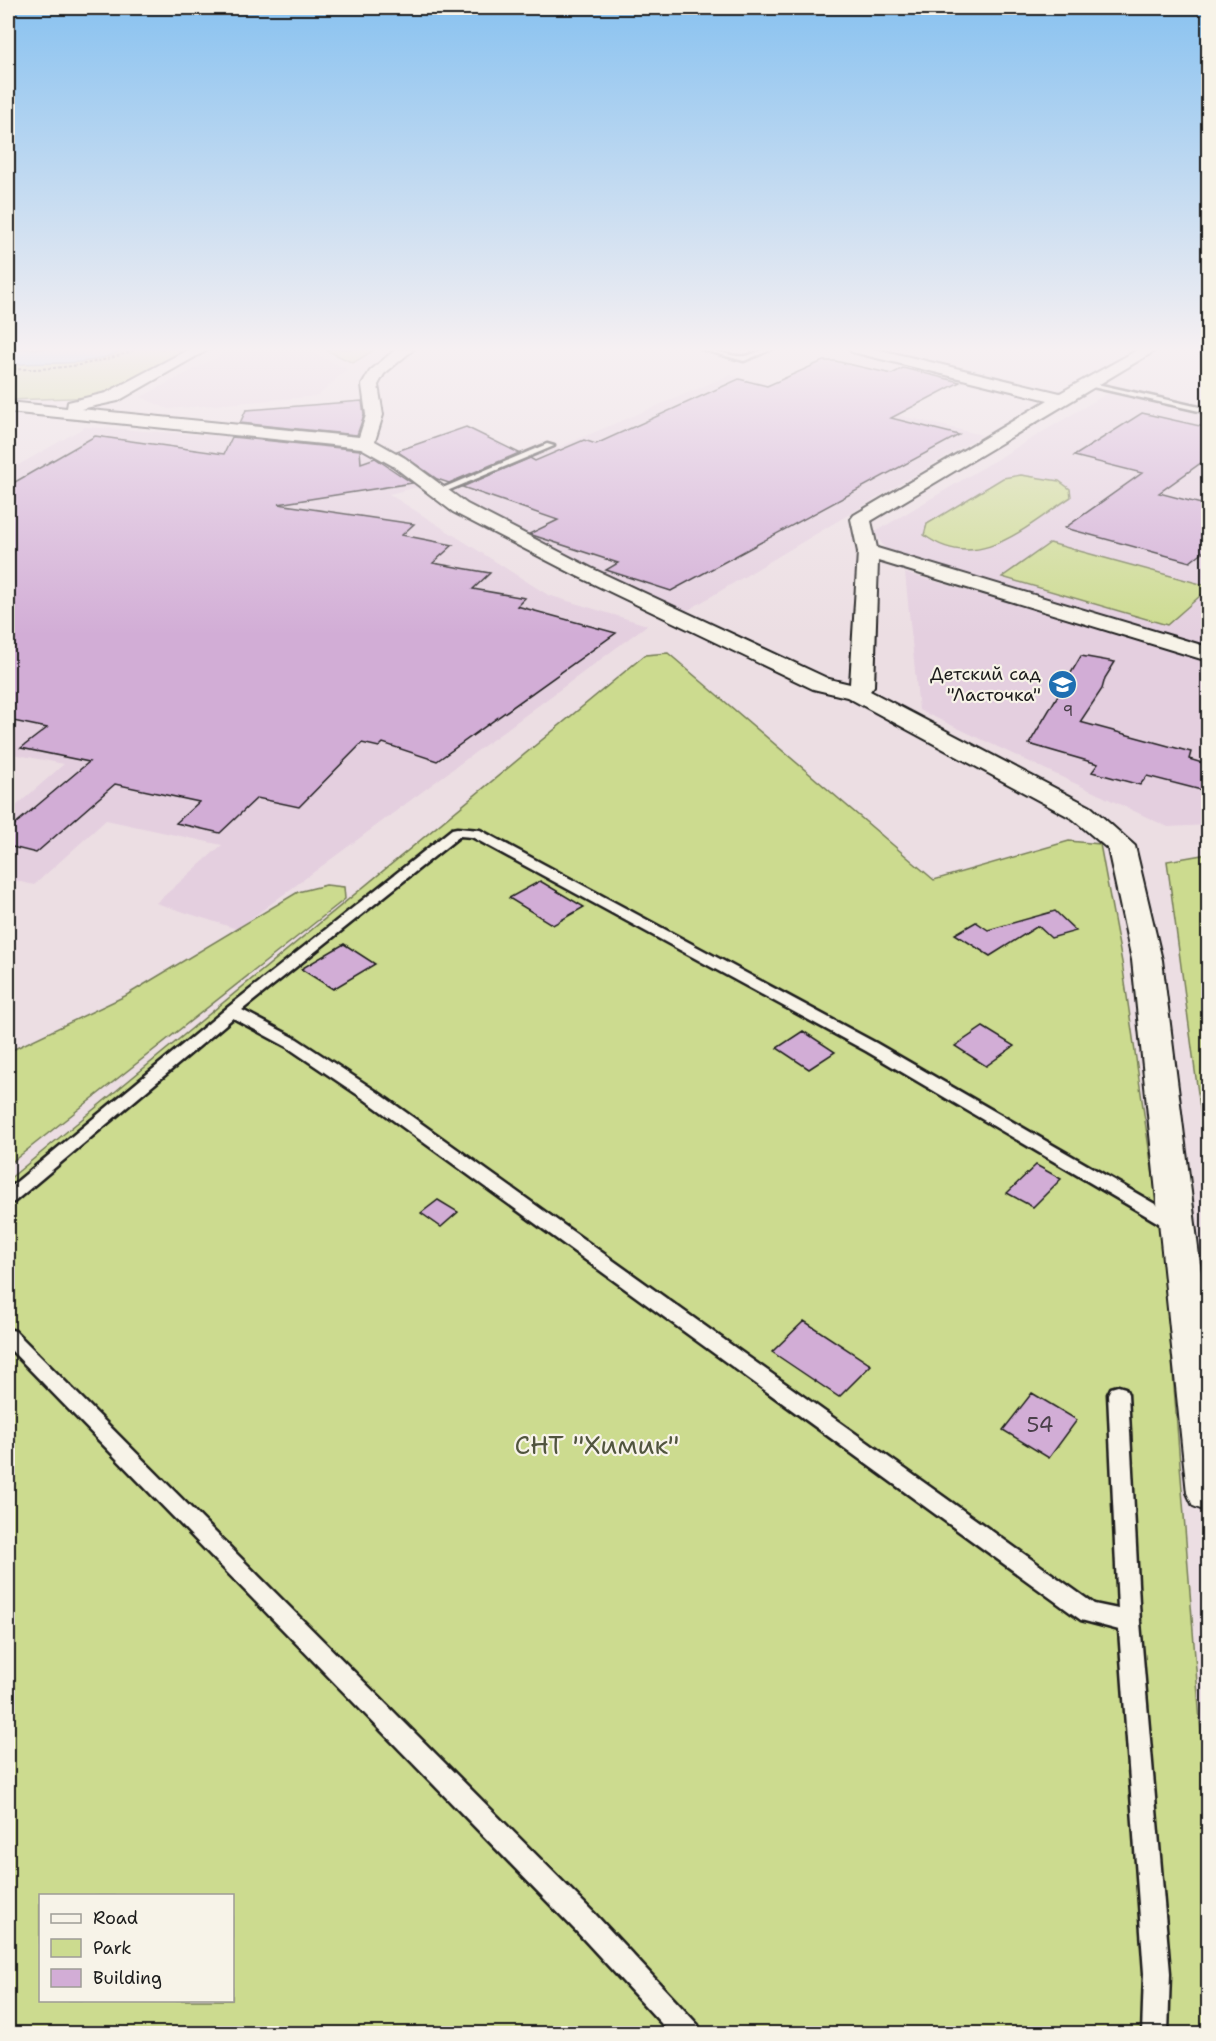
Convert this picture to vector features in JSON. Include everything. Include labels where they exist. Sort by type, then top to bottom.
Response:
[{"type":"street","points":[[366,444],[399,462],[460,508],[594,577],[821,684],[855,692],[1082,813],[1121,846],[1147,960],[1209,1492]]},
{"type":"street","points":[[855,692],[862,686],[868,552],[861,519],[982,444]]},
{"type":"street","points":[[868,552],[1188,644],[1209,654]]},
{"type":"lane","points":[[436,492],[550,446]]},
{"type":"lane","points":[[8,1198],[232,1011],[457,832],[475,833],[871,1047],[1178,1226]]},
{"type":"lane","points":[[232,1011],[292,1043],[370,1095],[1089,1613],[1129,1622]]},
{"type":"lane","points":[[8,1336],[577,1915],[689,2034]]},
{"type":"lane","points":[[1119,1394],[1129,1622],[1157,1973],[1155,2034]]},
{"type":"shaded area","points":[[55,444],[346,445],[370,452],[418,487],[389,494],[548,595],[647,625],[237,929],[156,903],[222,845],[106,820],[34,885],[8,879],[8,813],[64,764],[8,753],[8,471]]},
{"type":"shaded area","points":[[566,444],[966,444],[685,612],[468,506],[451,493]]},
{"type":"shaded area","points":[[1022,444],[1208,444],[1208,646],[886,551],[875,532]]},
{"type":"shaded area","name":"Детский сад \"Ласточка\"","points":[[905,573],[1208,658],[1208,825],[1168,827],[919,710]]},
{"type":"green space","points":[[1021,475],[1059,481],[1070,489],[1071,497],[1019,532],[1001,542],[982,548],[963,550],[944,546],[924,535],[927,524],[1003,478]]},
{"type":"green space","points":[[1050,543],[1208,586],[1208,589],[1167,625],[1002,577]]},
{"type":"green space","name":"СНТ \"Химик\"","points":[[668,653],[934,880],[1069,841],[1100,844],[1122,962],[1163,1245],[1208,1824],[1208,2033],[8,2034],[8,1180],[645,655]]},
{"type":"green space","points":[[1208,854],[1208,1168],[1167,861]]},
{"type":"green space","points":[[326,885],[344,887],[345,899],[8,1165],[8,1052],[125,996],[298,892]]},
{"type":"building","points":[[81,444],[154,444],[224,454],[229,444],[303,444],[360,450],[361,463],[375,458],[412,483],[278,504],[414,524],[402,535],[453,545],[433,563],[490,573],[473,589],[525,598],[517,606],[616,633],[437,761],[383,743],[379,747],[362,743],[299,807],[257,798],[220,833],[176,823],[199,802],[115,784],[36,853],[8,846],[8,830],[89,762],[21,748],[47,728],[8,720],[8,486]]},
{"type":"building","points":[[416,444],[501,444],[519,453],[449,483],[437,479],[397,451]]},
{"type":"building","points":[[574,444],[942,444],[671,591],[606,570],[618,563],[529,534],[558,520],[462,487],[530,458],[535,461]]},
{"type":"building","points":[[1093,444],[1209,444],[1209,457],[1159,493],[1209,506],[1209,547],[1190,562],[1065,528],[1142,473],[1074,456]]},
{"type":"building","points":[[1081,656],[1115,662],[1105,678],[1102,689],[1080,722],[1191,752],[1189,759],[1209,765],[1209,792],[1147,776],[1140,785],[1092,772],[1098,764],[1029,744]]},
{"type":"building","points":[[540,881],[584,907],[553,925],[509,898]]},
{"type":"building","points":[[1055,911],[1076,931],[1051,938],[1038,926],[990,956],[955,934],[976,922],[988,930]]},
{"type":"building","points":[[344,944],[375,964],[333,989],[301,969]]},
{"type":"building","points":[[983,1027],[1014,1046],[986,1066],[955,1046]]},
{"type":"building","points":[[803,1031],[835,1052],[809,1069],[777,1048]]},
{"type":"building","points":[[1036,1165],[1061,1179],[1033,1207],[1007,1193]]},
{"type":"building","points":[[438,1200],[458,1212],[441,1227],[421,1213]]},
{"type":"building","points":[[804,1321],[871,1365],[839,1397],[772,1352]]},
{"type":"building","points":[[1032,1393],[1077,1420],[1049,1458],[1003,1430]]},
{"type":"place","name":"Детский сад \"Ласточка\"","points":[[1062,684]]}]
